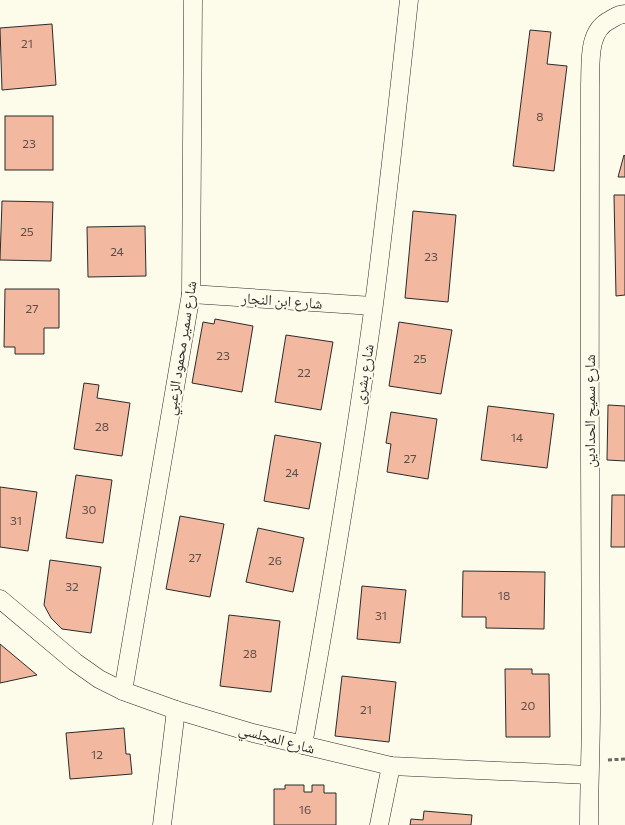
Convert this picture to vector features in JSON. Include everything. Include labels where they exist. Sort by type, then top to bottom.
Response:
[{"type":"street","name":"شارع سمير محمود الزعبي","points":[[123,691],[191,294],[193,0]]},
{"type":"street","name":"شارع بشرى","points":[[303,745],[327,611],[374,306],[409,0]]},
{"type":"street","name":"شارع سميح الحدادين","points":[[590,825],[591,711],[588,394],[590,85],[594,35],[606,22],[620,14],[625,14]]},
{"type":"street","name":"شارع ابن النجار","points":[[191,294],[374,306]]},
{"type":"street","name":"شارع المجلسي","points":[[0,599],[75,662],[99,679],[123,691],[176,710],[303,745],[391,766],[589,775]]},
{"type":"street","points":[[162,825],[176,710]]},
{"type":"street","points":[[379,825],[391,766]]},
{"type":"building","points":[[52,24],[56,85],[2,90],[0,28]]},
{"type":"building","points":[[530,30],[551,32],[547,64],[567,66],[554,171],[513,166]]},
{"type":"building","points":[[5,116],[53,116],[53,170],[5,170]]},
{"type":"building","points":[[624,155],[625,177],[618,177]]},
{"type":"building","points":[[614,195],[625,195],[625,295],[616,296]]},
{"type":"building","points":[[2,201],[53,202],[51,261],[0,260]]},
{"type":"building","points":[[413,211],[456,215],[448,302],[405,298]]},
{"type":"building","points":[[145,226],[146,276],[88,277],[87,227]]},
{"type":"building","points":[[5,289],[59,289],[59,328],[44,328],[44,354],[15,354],[15,347],[4,347]]},
{"type":"building","points":[[215,319],[253,326],[242,392],[192,383],[203,322],[214,324]]},
{"type":"building","points":[[399,322],[452,330],[441,394],[389,386]]},
{"type":"building","points":[[286,335],[333,342],[321,410],[275,402]]},
{"type":"building","points":[[84,383],[99,385],[97,398],[130,403],[122,456],[74,449]]},
{"type":"building","points":[[608,405],[625,406],[625,461],[607,460]]},
{"type":"building","points":[[488,406],[554,414],[547,468],[481,460]]},
{"type":"building","points":[[391,412],[437,419],[428,479],[387,472],[391,444],[386,443]]},
{"type":"building","points":[[275,435],[321,443],[309,509],[264,501]]},
{"type":"building","points":[[76,475],[112,480],[103,543],[66,538]]},
{"type":"building","points":[[0,487],[37,492],[28,551],[0,547]]},
{"type":"building","points":[[612,495],[625,495],[625,547],[611,547]]},
{"type":"building","points":[[180,516],[224,524],[210,597],[166,589]]},
{"type":"building","points":[[258,528],[304,538],[293,592],[246,582]]},
{"type":"building","points":[[50,560],[101,567],[91,633],[62,629],[51,618],[44,605]]},
{"type":"building","points":[[463,571],[545,572],[544,629],[486,628],[486,617],[462,617]]},
{"type":"building","points":[[362,586],[406,590],[400,643],[357,639]]},
{"type":"building","points":[[229,615],[280,621],[271,692],[220,686]]},
{"type":"building","points":[[0,644],[37,675],[0,683]]},
{"type":"building","points":[[505,669],[532,669],[532,674],[549,674],[550,737],[506,737]]},
{"type":"building","points":[[342,676],[396,682],[389,742],[335,736]]},
{"type":"building","points":[[124,728],[126,754],[130,754],[132,774],[70,779],[66,733]]},
{"type":"building","points":[[285,785],[304,785],[304,792],[312,792],[312,785],[324,785],[324,793],[336,793],[336,825],[274,825],[274,789],[285,789]]},
{"type":"building","points":[[424,811],[472,815],[471,825],[410,825],[411,819],[423,820]]}]
